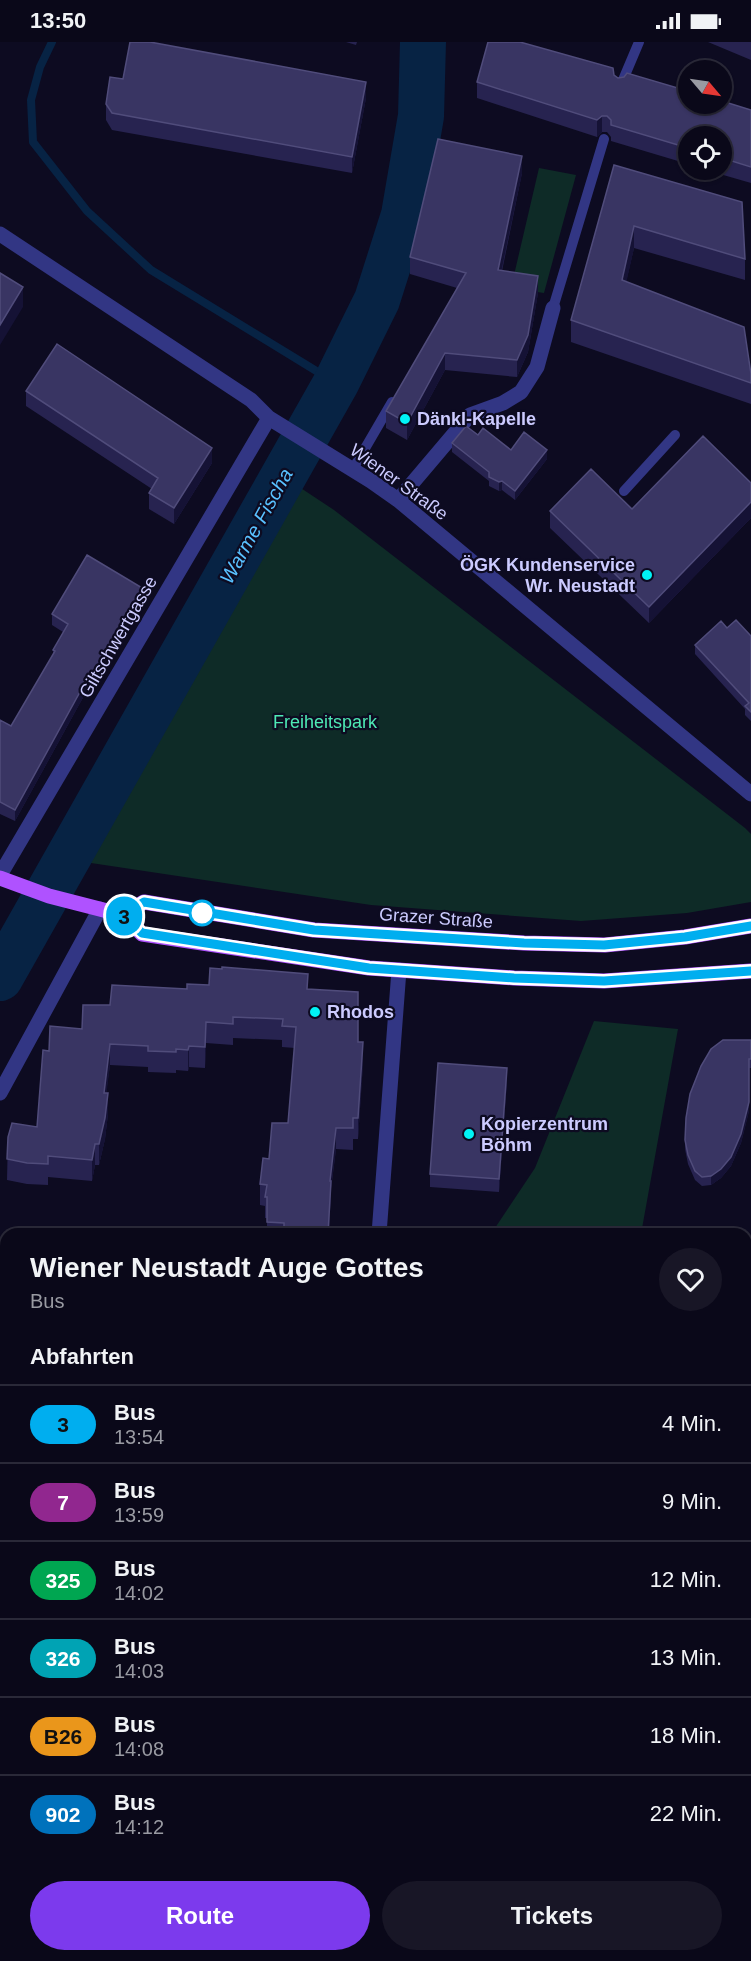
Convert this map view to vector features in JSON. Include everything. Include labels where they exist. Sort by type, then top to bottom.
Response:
[{"type":"main road","points":[[0,876],[31,889],[123,915],[142,933],[369,968],[514,978],[604,981],[751,971]]},
{"type":"main road","name":"Grazer Straße","points":[[123,915],[144,902],[314,930],[593,945],[685,937],[751,926]]},
{"type":"street","name":"Wiener Straße","points":[[0,234],[251,400],[269,418],[398,500],[751,794]]},
{"type":"street","points":[[398,500],[470,415],[503,403],[521,392],[537,367],[553,308]]},
{"type":"street","name":"Giltschwertgasse","points":[[0,876],[269,418]]},
{"type":"street","points":[[0,1093],[100,909]]},
{"type":"street","points":[[379,1228],[399,970]]},
{"type":"lane","points":[[620,87],[639,42]]},
{"type":"lane","points":[[553,308],[604,139]]},
{"type":"lane","points":[[353,470],[398,392]]},
{"type":"lane","points":[[624,490],[675,435]]},
{"type":"green space","points":[[539,168],[576,175],[544,293],[511,288]]},
{"type":"green space","name":"Freiheitspark","points":[[269,467],[334,510],[745,828],[751,834],[751,902],[687,913],[581,921],[371,905],[91,863],[51,848]]},
{"type":"green space","points":[[594,1021],[678,1029],[642,1228],[495,1228],[535,1168]]},
{"type":"building","points":[[130,42],[150,42],[366,82],[352,157],[112,113],[106,104],[110,77],[123,79]]},
{"type":"building","points":[[488,42],[520,42],[613,68],[614,75],[618,78],[624,77],[627,73],[678,88],[678,114],[732,114],[732,104],[751,110],[751,167],[732,161],[732,126],[678,126],[678,145],[611,125],[611,120],[607,116],[602,116],[597,120],[477,82]]},
{"type":"building","points":[[438,139],[522,156],[498,270],[538,276],[528,335],[517,360],[445,353],[407,423],[386,411],[466,273],[410,257]]},
{"type":"building","points":[[614,165],[742,202],[745,259],[634,226],[622,280],[744,327],[751,383],[571,320]]},
{"type":"building","points":[[0,273],[23,287],[0,325]]},
{"type":"building","points":[[57,344],[212,448],[174,508],[149,493],[158,478],[26,391]]},
{"type":"building","points":[[466,426],[478,435],[483,428],[511,450],[524,432],[547,450],[515,491],[502,481],[499,482],[489,477],[489,472],[452,443]]},
{"type":"building","name":"ÖGK Kundenservice Wr. Neustadt","points":[[703,436],[751,483],[751,502],[649,607],[550,511],[591,469],[632,509]]},
{"type":"building","points":[[87,555],[144,589],[94,674],[91,672],[15,810],[0,802],[0,720],[11,726],[55,651],[53,650],[68,624],[52,614]]},
{"type":"building","points":[[736,620],[751,636],[751,712],[745,706],[749,703],[695,645],[721,621],[727,628]]},
{"type":"building","points":[[222,967],[308,974],[307,989],[358,992],[358,1042],[363,1042],[358,1118],[353,1118],[353,1128],[336,1128],[330,1181],[328,1228],[284,1228],[284,1223],[267,1222],[267,1197],[265,1197],[267,1185],[260,1184],[263,1158],[269,1159],[272,1123],[288,1123],[296,1027],[282,1026],[283,1019],[233,1017],[233,1024],[206,1022],[205,1047],[189,1046],[188,1050],[176,1049],[176,1052],[148,1051],[148,1046],[110,1044],[104,1093],[108,1093],[105,1118],[99,1144],[95,1144],[92,1160],[48,1156],[48,1164],[7,1159],[8,1137],[12,1123],[37,1127],[43,1050],[49,1051],[50,1026],[82,1029],[83,1005],[110,1005],[112,985],[187,989],[187,984],[209,985],[210,968],[222,969]]},
{"type":"building","points":[[723,1040],[751,1040],[749,1102],[741,1134],[731,1157],[721,1169],[711,1176],[702,1177],[695,1171],[688,1155],[685,1140],[686,1118],[690,1094],[701,1066],[711,1049]]},
{"type":"building","name":"Kopierzentrum Böhm","points":[[438,1063],[507,1068],[499,1179],[430,1174]]},
{"type":"waterway","points":[[52,42],[40,67],[31,100],[33,142],[87,211],[151,270],[336,383]]},
{"type":"waterway","name":"Warme Fischa","points":[[0,978],[336,383],[377,300],[404,215],[421,116],[423,42]]},
{"type":"bus line","name":"3","points":[[751,926],[685,937],[604,945],[524,943],[314,930],[144,902],[123,915],[142,933],[369,968],[514,978],[604,981],[751,971]]},
{"type":"place","name":"Dänkl-Kapelle","points":[[405,419]]},
{"type":"place","name":"ÖGK Kundenservice Wr. Neustadt","points":[[647,575]]},
{"type":"place","name":"Rhodos","points":[[315,1012]]},
{"type":"place","name":"Kopierzentrum Böhm","points":[[469,1134]]}]
